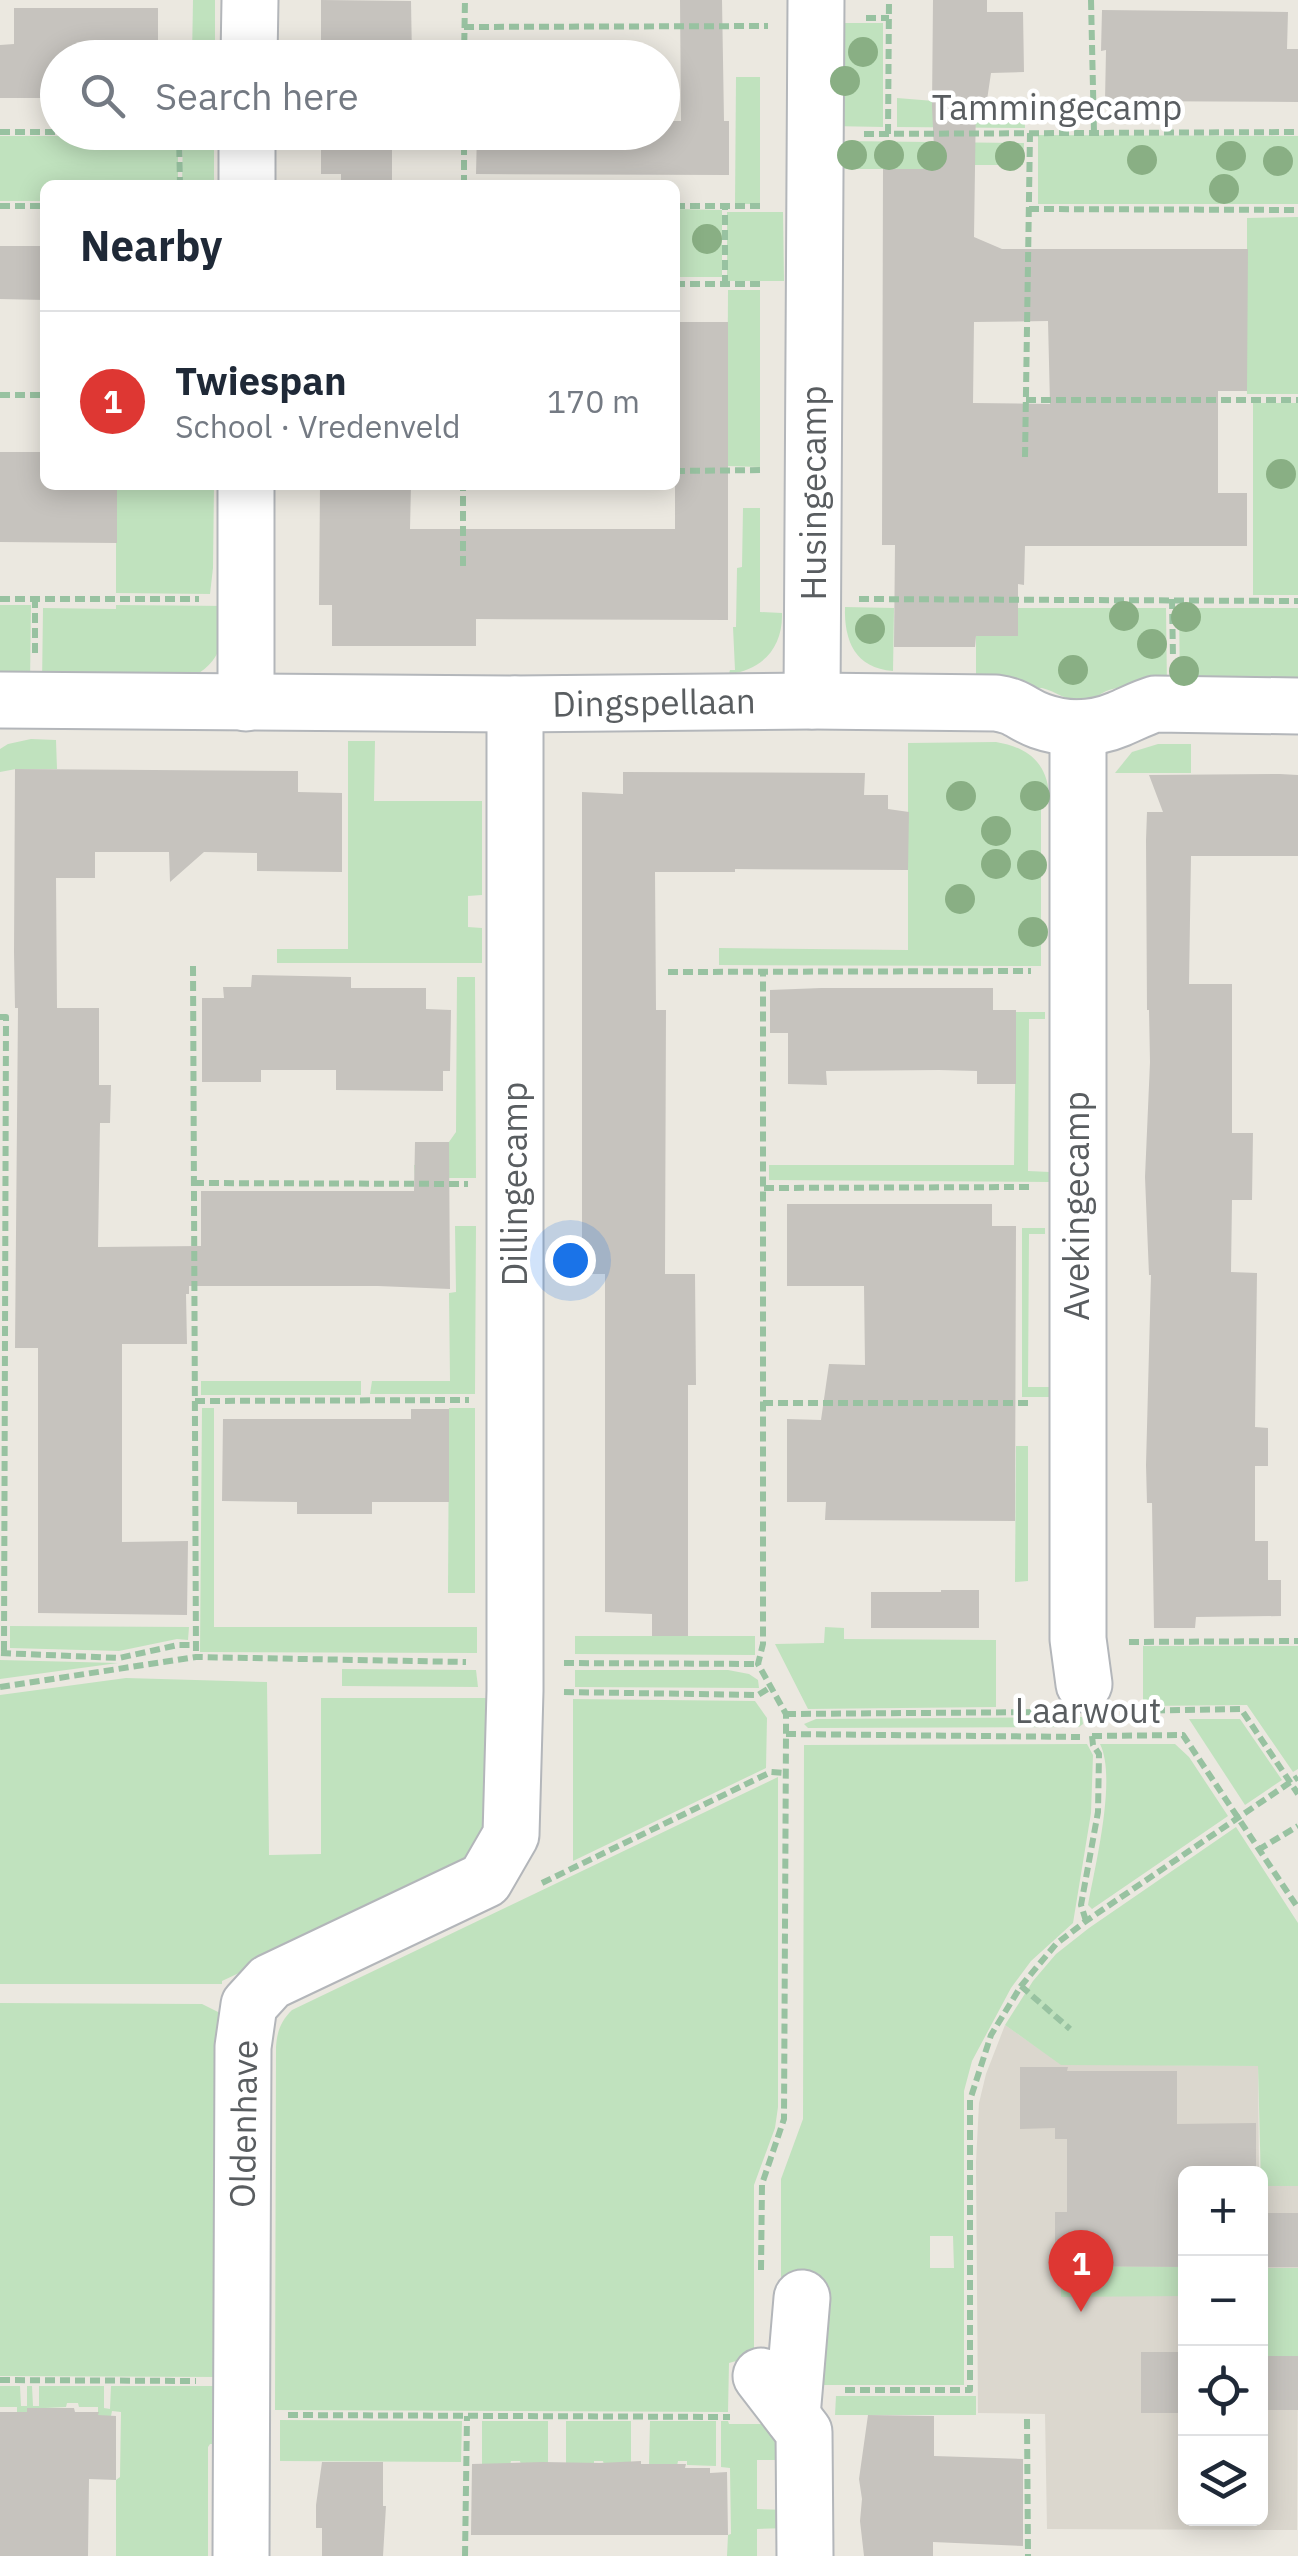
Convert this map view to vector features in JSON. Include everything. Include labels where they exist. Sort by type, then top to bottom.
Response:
[{"type":"street","points":[[249,40],[250,0]]},
{"type":"street","name":"Husingecamp","points":[[812,702],[816,13]]},
{"type":"street","points":[[246,180],[247,150]]},
{"type":"street","points":[[246,490],[246,703]]},
{"type":"street","name":"Dingspellaan","points":[[0,700],[996,703],[1013,706],[1036,720],[1078,728],[1098,726],[1156,704],[1298,706]]},
{"type":"street","name":"Dillingecamp","points":[[515,704],[515,1677]]},
{"type":"street","name":"Avekingecamp","points":[[1078,728],[1081,1662]]},
{"type":"street","name":"Oldenhave","points":[[241,2556],[243,2047],[249,2005],[270,1982],[485,1880],[511,1836],[515,1677]]},
{"type":"street","points":[[781,2291],[777,2396],[804,2432],[805,2556]]},
{"type":"path","points":[[464,40],[465,0]]},
{"type":"path","points":[[888,134],[889,0]]},
{"type":"path","points":[[1091,0],[1094,133]]},
{"type":"path","points":[[464,27],[816,13]]},
{"type":"path","points":[[0,132],[40,132]]},
{"type":"path","name":"Tammingecamp","points":[[816,134],[1298,132]]},
{"type":"path","points":[[1025,457],[1030,133]]},
{"type":"path","points":[[179,150],[180,180]]},
{"type":"path","points":[[464,150],[464,180]]},
{"type":"path","points":[[680,206],[815,205]]},
{"type":"path","points":[[0,206],[40,206]]},
{"type":"path","points":[[725,206],[725,284]]},
{"type":"path","points":[[1030,209],[1298,210]]},
{"type":"path","points":[[680,284],[815,284]]},
{"type":"path","points":[[0,395],[40,395]]},
{"type":"path","points":[[1026,400],[1298,400]]},
{"type":"path","points":[[680,471],[814,470]]},
{"type":"path","points":[[463,490],[463,566]]},
{"type":"path","points":[[0,599],[246,599]]},
{"type":"path","points":[[813,600],[1298,601]]},
{"type":"path","points":[[193,966],[196,1657]]},
{"type":"path","points":[[668,972],[1077,971]]},
{"type":"path","points":[[763,973],[762,1644],[758,1664],[786,1714],[786,1734],[784,2119],[762,2184],[781,2291]]},
{"type":"path","points":[[0,1017],[6,1016],[2,1653],[119,1658],[196,1645]]},
{"type":"path","points":[[194,1183],[514,1184]]},
{"type":"path","points":[[764,1188],[1077,1187]]},
{"type":"path","points":[[196,1401],[515,1400]]},
{"type":"path","points":[[763,1403],[1078,1403]]},
{"type":"path","points":[[1081,1662],[1136,1642],[1298,1641]]},
{"type":"path","points":[[0,1687],[196,1657],[758,1694],[771,1687]]},
{"type":"path","points":[[515,1677],[758,1664]]},
{"type":"path","name":"Laarwout","points":[[786,1734],[1184,1735],[1298,1908]]},
{"type":"path","points":[[1086,1921],[1082,1905],[1098,1812],[1099,1754],[1092,1745],[1092,1736]]},
{"type":"path","points":[[498,1857],[526,1890],[771,1772],[785,1773]]},
{"type":"path","points":[[0,2380],[467,2416],[777,2396],[830,2417],[829,2390],[970,2390],[970,2100],[991,2035],[1021,1986],[1056,1944],[1298,1778]]},
{"type":"path","points":[[1258,1850],[1298,1826]]},
{"type":"path","points":[[1021,1986],[1070,2030]]},
{"type":"path","points":[[465,2556],[467,2416]]},
{"type":"path","points":[[1028,2419],[1028,2556]]},
{"type":"shaded area","points":[[1005,2025],[1061,2064],[1258,2066],[1259,2166],[1178,2166],[1178,2526],[1268,2526],[1268,2356],[1298,2356],[1297,2530],[1047,2529],[1045,2414],[978,2413],[976,2162],[979,2103]]},
{"type":"shaded area","points":[[1268,2186],[1298,2186],[1298,2268],[1268,2268]]},
{"type":"green space","points":[[193,0],[215,0],[215,40],[192,40]]},
{"type":"green space","points":[[830,23],[883,23],[883,127],[830,126]]},
{"type":"green space","points":[[736,77],[760,77],[760,204],[735,204]]},
{"type":"green space","points":[[897,98],[1024,100],[1025,128],[897,127]]},
{"type":"green space","points":[[1038,135],[1298,136],[1298,204],[1038,204]]},
{"type":"green space","points":[[0,136],[40,136],[40,150],[178,150],[178,180],[40,180],[40,201],[0,201]]},
{"type":"green space","points":[[842,141],[1024,143],[1023,165],[842,169]]},
{"type":"green space","points":[[183,150],[214,150],[214,180],[182,180]]},
{"type":"green space","points":[[680,209],[722,210],[722,277],[680,277]]},
{"type":"green space","points":[[727,212],[783,212],[784,281],[727,281]]},
{"type":"green space","points":[[1298,217],[1298,394],[1247,394],[1247,218]]},
{"type":"green space","points":[[728,290],[760,290],[760,467],[727,466]]},
{"type":"green space","points":[[1253,403],[1298,403],[1298,595],[1253,595]]},
{"type":"green space","points":[[116,490],[214,490],[210,594],[116,593]]},
{"type":"green space","points":[[743,508],[760,508],[760,612],[782,613],[781,625],[769,655],[752,668],[729,674],[735,670],[733,627],[737,568],[742,567]]},
{"type":"green space","points":[[0,605],[31,605],[30,685],[0,685]]},
{"type":"green space","points":[[116,605],[228,606],[215,658],[188,680],[42,685],[43,608],[116,609]]},
{"type":"green space","points":[[845,607],[894,608],[893,671],[869,665],[854,651]]},
{"type":"green space","points":[[976,608],[1166,608],[1167,688],[1116,688],[1080,701],[1042,688],[976,688]]},
{"type":"green space","points":[[1179,608],[1298,608],[1298,689],[1180,689]]},
{"type":"green space","points":[[31,739],[56,740],[57,769],[0,772],[0,749]]},
{"type":"green space","points":[[348,741],[375,741],[374,801],[482,801],[482,895],[468,896],[468,927],[482,928],[482,963],[277,963],[277,949],[348,949]]},
{"type":"green space","points":[[996,742],[1033,757],[1047,782],[1049,793],[1041,800],[1041,966],[719,965],[719,948],[908,950],[908,743]]},
{"type":"green space","points":[[1158,744],[1191,744],[1191,773],[1115,773],[1132,752]]},
{"type":"green space","points":[[457,977],[475,977],[476,1178],[415,1178],[414,1165],[449,1165],[449,1142],[456,1132]]},
{"type":"green space","points":[[1016,1012],[1045,1012],[1045,1019],[1029,1019],[1028,1171],[1050,1172],[1050,1182],[769,1180],[769,1165],[1014,1165]]},
{"type":"green space","points":[[455,1226],[476,1226],[475,1394],[370,1394],[372,1381],[450,1381],[449,1293],[456,1292]]},
{"type":"green space","points":[[1022,1228],[1045,1228],[1045,1234],[1029,1234],[1028,1387],[1049,1387],[1049,1397],[1022,1397]]},
{"type":"green space","points":[[201,1381],[361,1381],[361,1395],[201,1395]]},
{"type":"green space","points":[[202,1408],[214,1408],[214,1627],[477,1627],[477,1653],[200,1652]]},
{"type":"green space","points":[[449,1408],[475,1408],[475,1593],[448,1593]]},
{"type":"green space","points":[[1016,1446],[1028,1446],[1028,1581],[1015,1582]]},
{"type":"green space","points":[[10,1626],[189,1627],[188,1640],[119,1651],[10,1648]]},
{"type":"green space","points":[[825,1627],[844,1628],[844,1639],[996,1640],[996,1707],[808,1709],[775,1644],[824,1643]]},
{"type":"green space","points":[[575,1636],[755,1636],[755,1655],[575,1654]]},
{"type":"green space","points":[[1143,1646],[1298,1646],[1298,1769],[1293,1772],[1247,1705],[1143,1706]]},
{"type":"green space","points":[[0,1660],[118,1663],[0,1679]]},
{"type":"green space","points":[[342,1669],[476,1670],[478,1687],[342,1686]]},
{"type":"green space","points":[[575,1670],[728,1670],[749,1674],[758,1680],[759,1688],[575,1687]]},
{"type":"green space","points":[[126,1678],[267,1682],[269,1855],[321,1854],[321,1698],[492,1698],[489,1834],[457,1870],[222,1984],[0,1984],[0,1695]]},
{"type":"green space","points":[[573,1699],[755,1701],[767,1718],[766,1768],[573,1861]]},
{"type":"green space","points":[[1082,1717],[1079,1727],[808,1728],[804,1724],[816,1719]]},
{"type":"green space","points":[[1189,1719],[1240,1719],[1282,1780],[1245,1805]]},
{"type":"green space","points":[[1087,1744],[1093,1755],[1091,1813],[1073,1923],[1031,1961],[1011,1988],[972,2061],[964,2091],[964,2385],[824,2385],[824,2292],[781,2292],[781,2179],[803,2119],[804,1745]],"holes":[[[930,2236],[953,2236],[954,2268],[930,2268]]]},
{"type":"green space","points":[[1100,1744],[1175,1744],[1189,1757],[1228,1816],[1092,1909],[1088,1905],[1106,1800],[1105,1759]]},
{"type":"green space","points":[[778,1777],[778,2107],[775,2128],[754,2185],[754,2356],[729,2363],[728,2412],[275,2410],[276,2047],[280,2027],[288,2014]]},
{"type":"green space","points":[[1236,1827],[1298,1923],[1298,2186],[1268,2186],[1268,2166],[1260,2166],[1258,2066],[1061,2065],[1005,2025],[1056,1954]]},
{"type":"green space","points":[[0,2003],[202,2004],[222,2014],[220,2377],[0,2376]]},
{"type":"green space","points":[[1061,2266],[1178,2267],[1178,2296],[1061,2297]]},
{"type":"green space","points":[[1268,2268],[1298,2268],[1298,2356],[1268,2356]]},
{"type":"green space","points":[[0,2386],[20,2386],[21,2406],[27,2406],[27,2386],[32,2386],[33,2406],[39,2406],[39,2386],[104,2386],[104,2408],[110,2409],[111,2386],[221,2386],[219,2444],[208,2447],[208,2556],[116,2556],[121,2412],[98,2416],[98,2407],[67,2403],[66,2407],[45,2408],[45,2416],[28,2408],[27,2416],[15,2412],[17,2407],[0,2407]]},
{"type":"green space","points":[[836,2396],[976,2396],[976,2415],[835,2415]]},
{"type":"green space","points":[[280,2420],[462,2421],[461,2462],[280,2461]]},
{"type":"green space","points":[[482,2421],[548,2421],[548,2465],[511,2461],[510,2465],[482,2465]]},
{"type":"green space","points":[[566,2421],[631,2421],[631,2466],[604,2465],[603,2461],[594,2461],[594,2465],[566,2465]]},
{"type":"green space","points":[[650,2421],[716,2421],[716,2466],[687,2465],[687,2461],[678,2461],[677,2466],[649,2465]]},
{"type":"green space","points":[[721,2421],[780,2424],[787,2460],[757,2460],[757,2509],[787,2510],[787,2528],[757,2529],[757,2556],[727,2556],[731,2534],[730,2468],[721,2467]]},
{"type":"building","points":[[321,0],[411,1],[412,40],[321,40]]},
{"type":"building","points":[[680,0],[722,0],[729,175],[476,174],[477,150],[680,150]]},
{"type":"building","points":[[933,0],[987,0],[987,12],[1023,12],[1024,72],[991,73],[987,100],[976,100],[974,237],[1002,249],[1248,249],[1247,391],[1218,391],[1218,493],[1247,493],[1247,546],[1025,546],[1024,585],[1018,584],[1018,636],[976,636],[975,647],[894,647],[895,545],[882,545],[883,169],[935,169]],"holes":[[[1048,321],[1050,404],[973,403],[974,322]]]},
{"type":"building","points":[[14,8],[158,8],[158,40],[40,40],[40,98],[0,98],[0,45],[14,44]]},
{"type":"building","points":[[1102,10],[1288,12],[1287,49],[1298,49],[1298,102],[1105,101]]},
{"type":"building","points":[[321,150],[392,150],[392,180],[341,180],[341,174],[321,174]]},
{"type":"building","points":[[0,246],[40,246],[40,300],[0,299]]},
{"type":"building","points":[[680,322],[728,322],[728,620],[476,619],[476,646],[332,646],[332,605],[319,605],[320,490],[411,490],[410,529],[675,529],[675,490],[680,490]]},
{"type":"building","points":[[0,452],[40,452],[40,490],[117,490],[117,543],[0,542]]},
{"type":"building","points":[[15,769],[298,771],[298,792],[342,793],[342,872],[257,871],[257,853],[204,852],[170,882],[169,852],[95,852],[95,878],[56,878],[57,1008],[99,1008],[99,1085],[111,1085],[110,1123],[100,1123],[98,1247],[201,1246],[201,1191],[414,1191],[415,1142],[449,1142],[450,1289],[189,1286],[187,1344],[122,1344],[122,1542],[188,1541],[187,1615],[38,1613],[38,1348],[15,1348]]},
{"type":"building","points":[[623,772],[865,773],[864,795],[888,795],[888,809],[909,812],[908,870],[655,872],[656,1010],[666,1010],[665,1274],[695,1274],[696,1385],[688,1385],[688,1636],[652,1636],[652,1614],[605,1612],[605,1274],[582,1274],[582,792],[623,794]]},
{"type":"building","points":[[1149,775],[1298,775],[1298,856],[1191,856],[1189,984],[1232,984],[1232,1133],[1253,1133],[1252,1200],[1232,1200],[1231,1272],[1257,1273],[1255,1427],[1268,1428],[1268,1466],[1255,1466],[1255,1541],[1268,1541],[1268,1580],[1281,1580],[1281,1616],[1196,1617],[1195,1628],[1154,1628],[1152,1503],[1147,1503],[1146,1465],[1151,1275],[1145,1177],[1150,1062],[1146,840],[1147,812],[1163,812]]},
{"type":"building","points":[[252,975],[351,977],[351,988],[426,988],[426,1009],[451,1010],[450,1071],[443,1071],[443,1091],[336,1090],[336,1070],[261,1070],[261,1082],[202,1082],[202,998],[224,998],[223,987],[251,987]]},
{"type":"building","points":[[993,988],[993,1010],[1016,1010],[1016,1084],[977,1084],[977,1071],[939,1070],[826,1071],[827,1085],[788,1084],[788,1033],[770,1033],[770,990]]},
{"type":"building","points":[[787,1204],[992,1204],[992,1226],[1016,1226],[1015,1521],[825,1520],[826,1502],[787,1502],[787,1419],[821,1420],[829,1364],[865,1365],[864,1286],[787,1286]]},
{"type":"building","points":[[411,1409],[449,1409],[449,1502],[372,1502],[372,1514],[297,1514],[297,1502],[222,1501],[223,1419],[411,1419]]},
{"type":"building","points":[[979,1590],[979,1628],[871,1628],[871,1592]]},
{"type":"building","points":[[1020,2067],[1177,2071],[1177,2124],[1256,2123],[1256,2166],[1178,2166],[1178,2267],[1055,2266],[1055,2212],[1067,2212],[1067,2139],[1055,2139],[1055,2128],[1020,2129]]},
{"type":"building","points":[[1268,2213],[1298,2213],[1298,2267],[1268,2267]]},
{"type":"building","points":[[1141,2352],[1178,2352],[1178,2413],[1141,2413]]},
{"type":"building","points":[[1268,2356],[1298,2356],[1298,2410],[1268,2410]]},
{"type":"building","points":[[27,2408],[74,2408],[75,2412],[116,2416],[116,2480],[89,2479],[88,2556],[0,2556],[0,2412],[27,2412]]},
{"type":"building","points":[[868,2415],[934,2416],[934,2456],[1023,2459],[1023,2546],[933,2542],[933,2556],[864,2556],[859,2479]]},
{"type":"building","points":[[641,2461],[710,2468],[710,2473],[727,2472],[728,2535],[471,2535],[472,2464]]},
{"type":"building","points":[[322,2462],[383,2462],[383,2556],[322,2556],[322,2528],[316,2528],[316,2505]]},
{"type":"place","name":"Twiespan","points":[[1081,2312]]}]
